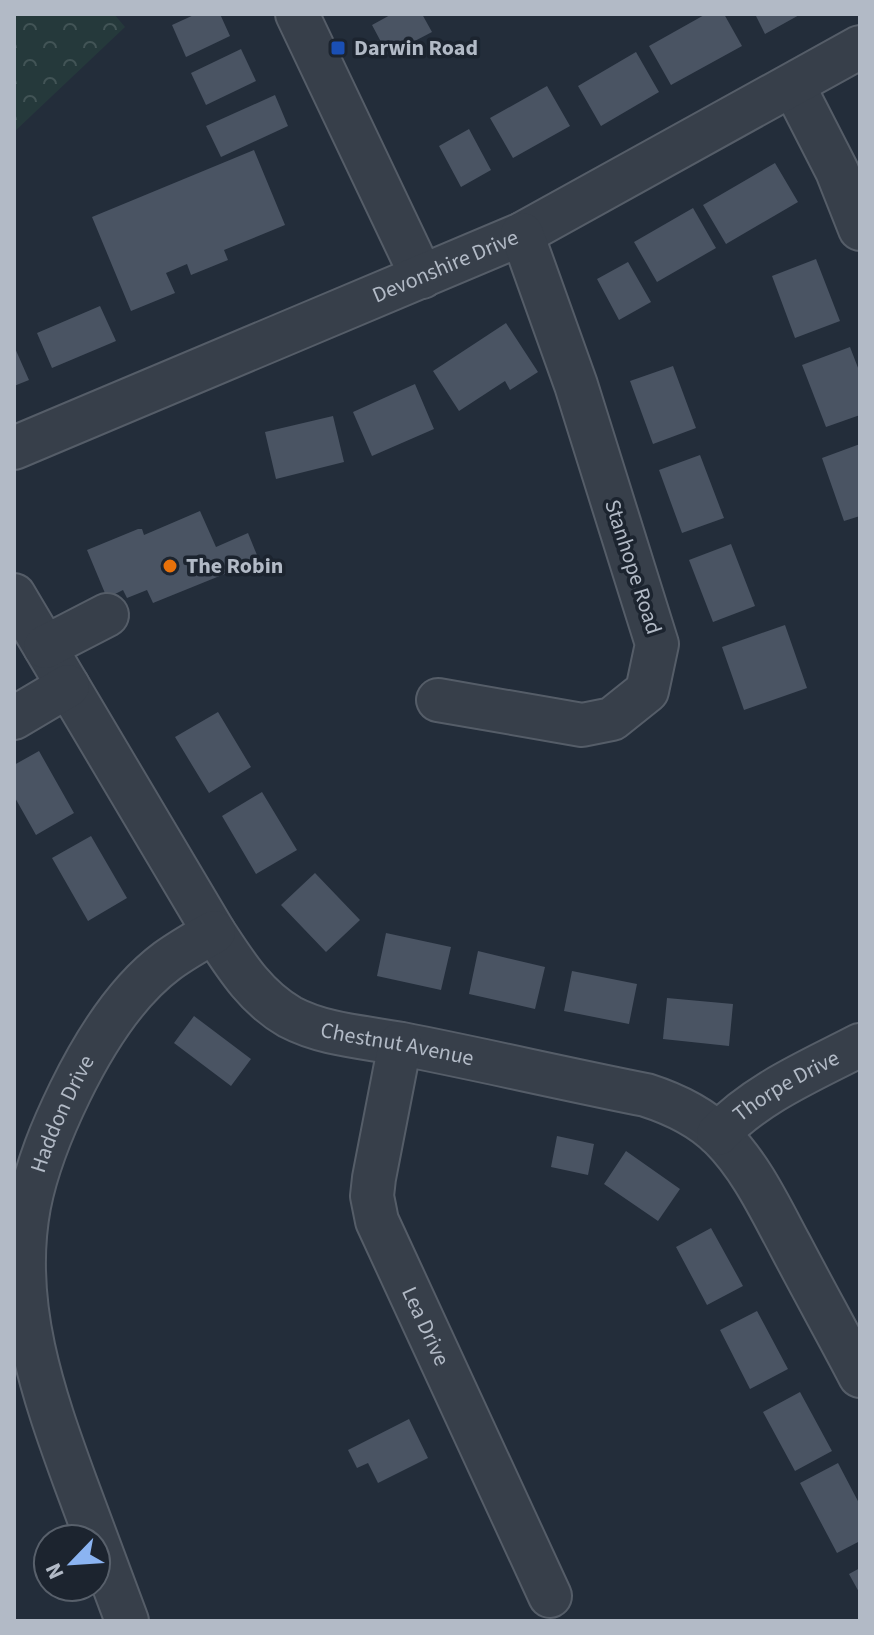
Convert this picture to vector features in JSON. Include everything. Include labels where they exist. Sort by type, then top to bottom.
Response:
[{"type":"street","points":[[297,14],[422,277]]},
{"type":"street","name":"Devonshire Drive","points":[[14,448],[522,234],[860,47]]},
{"type":"street","points":[[793,85],[837,171],[860,229]]},
{"type":"street","name":"Stanhope Road","points":[[438,700],[582,725],[612,719],[647,691],[657,644],[576,385],[522,234]]},
{"type":"street","name":"Chestnut Avenue","points":[[14,595],[214,932],[245,979],[261,996],[292,1018],[339,1034],[646,1095],[681,1108],[718,1134],[745,1166],[860,1376]]},
{"type":"street","points":[[45,647],[107,615]]},
{"type":"street","points":[[14,718],[68,686]]},
{"type":"street","name":"Haddon Drive","points":[[127,1621],[58,1436],[34,1355],[25,1298],[28,1208],[45,1147],[81,1070],[99,1040],[139,987],[166,961],[214,932]]},
{"type":"street","name":"Lea Drive","points":[[400,1044],[374,1178],[372,1196],[377,1221],[550,1596]]},
{"type":"street","name":"Thorpe Drive","points":[[718,1134],[736,1115],[758,1099],[860,1045]]},
{"type":"green space","points":[[14,14],[114,14],[125,27],[14,132]]},
{"type":"building","points":[[196,14],[220,14],[230,36],[186,57],[172,25]]},
{"type":"building","points":[[392,14],[422,14],[432,32],[388,55],[372,25]]},
{"type":"building","points":[[706,14],[724,14],[742,46],[671,85],[649,46]]},
{"type":"building","points":[[755,14],[801,14],[765,34]]},
{"type":"building","points":[[241,49],[256,81],[206,105],[191,73]]},
{"type":"building","points":[[636,52],[659,92],[601,126],[578,86]]},
{"type":"building","points":[[547,86],[570,126],[513,158],[490,118]]},
{"type":"building","points":[[275,95],[288,126],[221,157],[206,126]]},
{"type":"building","points":[[469,129],[491,170],[461,187],[439,146]]},
{"type":"building","points":[[254,150],[285,225],[224,250],[228,260],[191,275],[187,264],[166,273],[175,293],[131,311],[92,217]]},
{"type":"building","points":[[775,163],[798,202],[726,244],[703,205]]},
{"type":"building","points":[[693,208],[716,248],[657,282],[634,242]]},
{"type":"building","points":[[816,259],[840,321],[795,338],[772,276]]},
{"type":"building","points":[[628,262],[651,302],[619,320],[597,279]]},
{"type":"building","points":[[100,306],[116,341],[52,368],[37,333]]},
{"type":"building","points":[[506,323],[538,372],[510,390],[505,381],[459,411],[433,371]]},
{"type":"building","points":[[14,346],[29,380],[14,386]]},
{"type":"building","points":[[850,347],[860,373],[860,415],[826,427],[802,365]]},
{"type":"building","points":[[673,366],[696,428],[653,444],[630,381]]},
{"type":"building","points":[[415,384],[434,429],[372,456],[353,412]]},
{"type":"building","points":[[333,416],[344,462],[276,479],[265,432]]},
{"type":"building","points":[[860,444],[860,516],[844,521],[822,458]]},
{"type":"building","points":[[700,455],[724,518],[682,533],[659,470]]},
{"type":"building","points":[[200,511],[216,547],[248,533],[259,560],[153,603],[147,590],[127,598],[123,590],[107,598],[87,550],[138,529],[142,529],[144,535]]},
{"type":"building","points":[[731,544],[755,606],[713,622],[689,560]]},
{"type":"building","points":[[785,625],[807,688],[744,710],[722,647]]},
{"type":"building","points":[[218,712],[251,767],[209,793],[175,737]]},
{"type":"building","points":[[39,751],[74,813],[36,835],[14,796],[14,765]]},
{"type":"building","points":[[262,792],[297,850],[256,874],[222,816]]},
{"type":"building","points":[[91,836],[127,898],[88,921],[52,858]]},
{"type":"building","points":[[315,873],[360,920],[326,952],[281,905]]},
{"type":"building","points":[[386,933],[451,947],[441,990],[377,976]]},
{"type":"building","points":[[478,951],[545,967],[535,1009],[469,994]]},
{"type":"building","points":[[572,971],[637,984],[629,1024],[564,1011]]},
{"type":"building","points":[[667,998],[733,1004],[729,1046],[663,1039]]},
{"type":"building","points":[[194,1016],[251,1059],[231,1086],[174,1043]]},
{"type":"building","points":[[557,1136],[594,1144],[588,1175],[551,1167]]},
{"type":"building","points":[[626,1151],[680,1189],[658,1221],[604,1184]]},
{"type":"building","points":[[711,1228],[743,1286],[707,1305],[676,1247]]},
{"type":"building","points":[[757,1311],[788,1369],[750,1389],[720,1330]]},
{"type":"building","points":[[800,1392],[832,1451],[795,1471],[763,1412]]},
{"type":"building","points":[[409,1419],[428,1458],[378,1483],[368,1463],[357,1468],[348,1450]]},
{"type":"building","points":[[838,1463],[860,1505],[860,1541],[837,1553],[800,1483]]},
{"type":"building","points":[[860,1568],[860,1594],[849,1574]]},
{"type":"place","name":"Darwin Road","points":[[338,48]]},
{"type":"place","name":"The Robin","points":[[170,566]]}]
